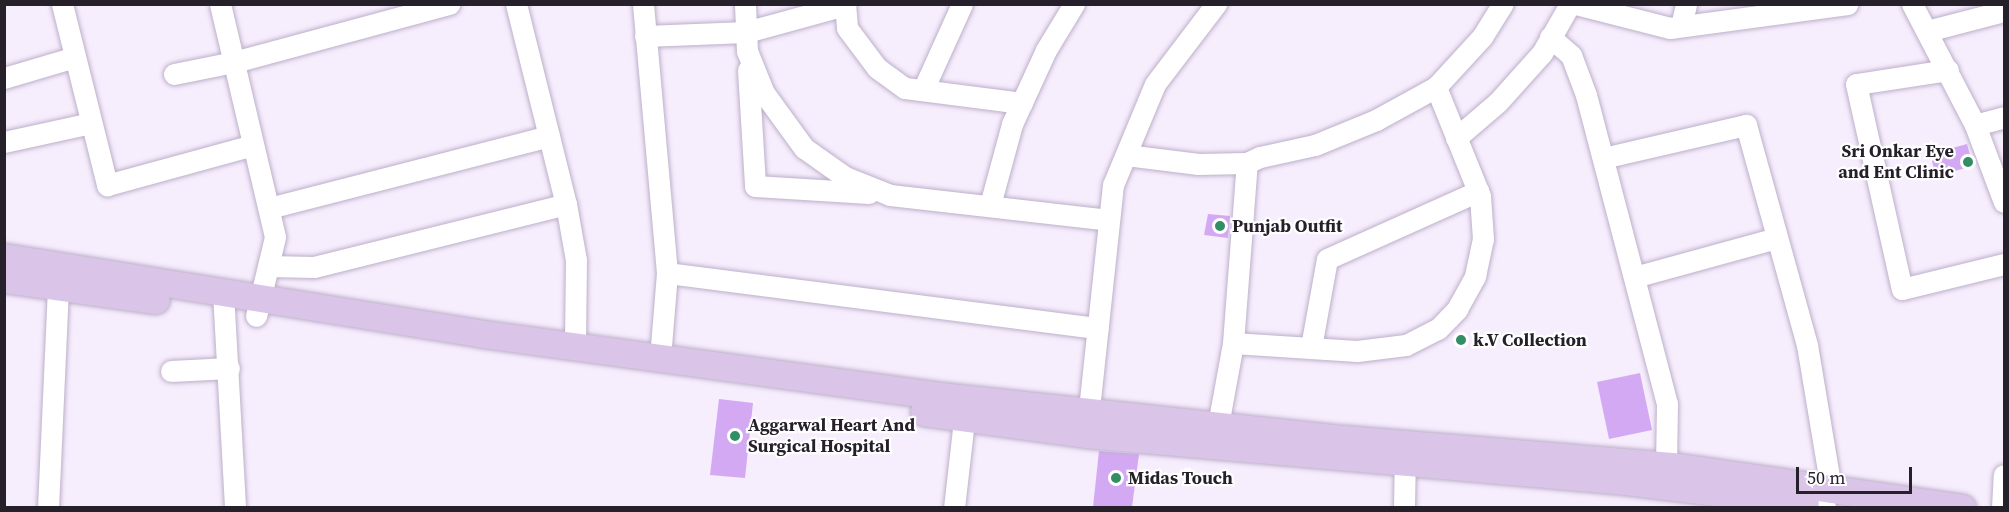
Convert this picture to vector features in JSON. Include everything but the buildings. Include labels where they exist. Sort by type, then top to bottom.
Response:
[{"type":"main road","points":[[4,257],[224,302]]},
{"type":"main road","points":[[4,279],[224,302],[660,358],[965,408]]},
{"type":"main road","points":[[259,307],[490,353],[1087,423],[1405,454],[1830,507]]},
{"type":"main road","points":[[1087,423],[1218,425],[1405,454],[1666,465],[1962,507]]},
{"type":"street","points":[[62,4],[107,185],[254,145]]},
{"type":"street","points":[[220,4],[275,237],[259,307]]},
{"type":"street","points":[[174,74],[234,62],[382,13],[449,4]]},
{"type":"street","points":[[516,4],[566,204],[576,260],[575,347]]},
{"type":"street","points":[[643,4],[667,273],[660,358]]},
{"type":"street","points":[[745,4],[755,186],[890,195],[1109,220]]},
{"type":"street","points":[[923,90],[962,4]]},
{"type":"street","points":[[990,205],[1012,124],[1046,50],[1074,4]]},
{"type":"street","points":[[1087,423],[1113,184],[1155,84],[1216,4]]},
{"type":"street","points":[[1126,155],[1198,164],[1247,163],[1260,157],[1315,145],[1376,120],[1436,87],[1482,37],[1503,4]]},
{"type":"street","points":[[1456,138],[1498,102],[1542,53],[1570,4]]},
{"type":"street","points":[[1576,4],[1670,28],[1847,4]]},
{"type":"street","points":[[1681,26],[1686,4]]},
{"type":"street","points":[[1912,4],[1975,125],[2004,202]]},
{"type":"street","points":[[645,36],[747,42],[845,5],[847,28],[877,68],[905,88],[1022,103]]},
{"type":"street","points":[[1927,31],[2004,11]]},
{"type":"street","points":[[1551,37],[1571,55],[1586,94],[1667,404],[1666,465]]},
{"type":"street","points":[[747,42],[764,93],[804,148],[845,177],[890,195]]},
{"type":"street","points":[[4,78],[75,57]]},
{"type":"street","points":[[1948,70],[1856,84],[1902,289],[2004,264]]},
{"type":"street","points":[[1233,343],[1311,346],[1358,351],[1406,345],[1438,329],[1457,309],[1475,276],[1483,240],[1478,191],[1436,87]]},
{"type":"street","points":[[1975,125],[2004,117]]},
{"type":"street","points":[[4,142],[91,123]]},
{"type":"street","points":[[1603,158],[1746,125],[1807,345],[1829,476]]},
{"type":"street","points":[[268,208],[549,136]]},
{"type":"street","points":[[1218,425],[1233,343],[1247,163]]},
{"type":"street","points":[[1311,346],[1327,259],[1478,191]]},
{"type":"street","points":[[268,266],[314,267],[566,204]]},
{"type":"street","points":[[1634,278],[1777,238]]},
{"type":"street","points":[[667,273],[1098,328]]},
{"type":"street","points":[[48,507],[58,286]]},
{"type":"street","points":[[224,302],[235,507]]},
{"type":"street","points":[[171,371],[229,368]]},
{"type":"street","points":[[954,507],[965,408]]},
{"type":"street","points":[[1404,507],[1405,454]]},
{"type":"street","points":[[2002,507],[2004,475]]},
{"type":"place","name":"Sri Onkar Eye and Ent Clinic","points":[[1968,162]]},
{"type":"place","name":"Punjab Outfit","points":[[1220,226]]},
{"type":"place","name":"k.V Collection","points":[[1461,340]]},
{"type":"place","name":"Aggarwal Heart And Surgical Hospital","points":[[735,436]]},
{"type":"place","name":"Midas Touch","points":[[1116,478]]}]
